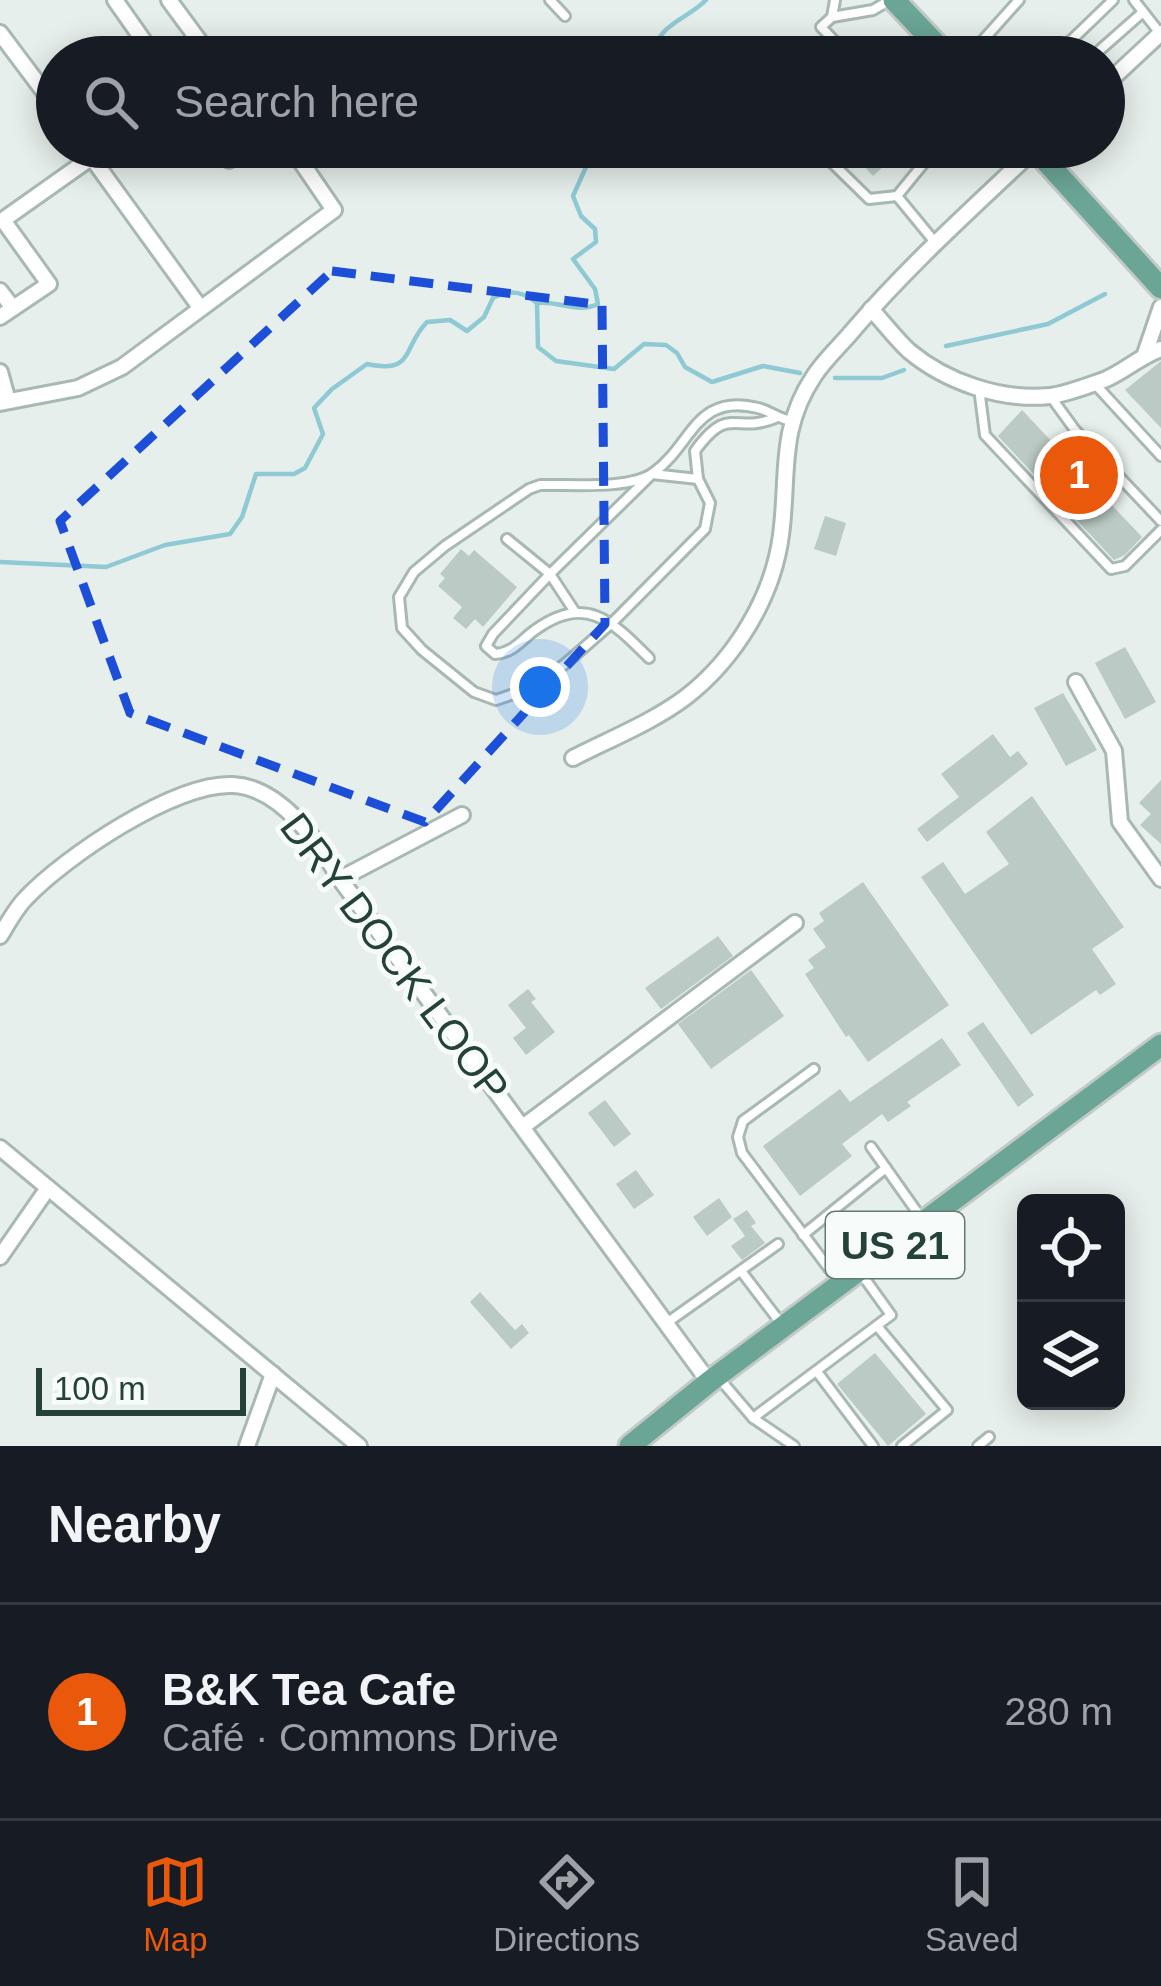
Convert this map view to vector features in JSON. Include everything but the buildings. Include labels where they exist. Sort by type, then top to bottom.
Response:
[{"type":"main road","points":[[892,0],[927,36]]},
{"type":"main road","points":[[1053,168],[1161,288]]},
{"type":"main road","name":"US 21","points":[[630,1446],[1161,1046]]},
{"type":"street","points":[[115,0],[140,36]]},
{"type":"street","points":[[169,0],[196,36]]},
{"type":"street","points":[[0,33],[36,81]]},
{"type":"street","points":[[1125,66],[1161,33]]},
{"type":"street","points":[[0,291],[7,313],[49,284],[1,218],[67,168]]},
{"type":"street","points":[[100,168],[200,306]]},
{"type":"street","points":[[0,372],[4,402],[77,388],[122,367],[334,210],[305,168]]},
{"type":"street","points":[[573,758],[685,698],[720,665],[748,626],[769,583],[781,536],[784,450],[814,375],[872,309],[1015,168]]},
{"type":"street","points":[[872,309],[910,351],[969,387],[1050,396],[1110,378],[1153,351],[1161,307]]},
{"type":"street","points":[[1076,682],[1114,751],[1120,822],[1161,879]]},
{"type":"street","name":"DRY DOCK LOOP","points":[[0,936],[25,898],[137,815],[194,792],[235,784],[280,803],[318,841],[340,879],[713,1379]]},
{"type":"street","points":[[340,879],[462,815]]},
{"type":"street","points":[[524,1126],[795,923]]},
{"type":"street","points":[[0,1148],[359,1446]]},
{"type":"street","points":[[0,1257],[48,1188]]},
{"type":"street","points":[[247,1446],[273,1374]]},
{"type":"lane","points":[[550,0],[565,16]]},
{"type":"lane","points":[[832,17],[835,0]]},
{"type":"lane","points":[[829,36],[821,27],[832,17],[874,10],[892,0]]},
{"type":"lane","points":[[1000,0],[1010,10]]},
{"type":"lane","points":[[987,36],[1019,0]]},
{"type":"lane","points":[[1076,36],[1113,0]]},
{"type":"lane","points":[[1134,0],[1161,33]]},
{"type":"lane","points":[[1116,36],[1143,12]]},
{"type":"lane","points":[[837,168],[869,200],[897,196],[920,168]]},
{"type":"lane","points":[[897,196],[937,244]]},
{"type":"lane","points":[[1094,383],[1161,456]]},
{"type":"lane","points":[[979,388],[985,435],[1111,568],[1125,566],[1161,530]]},
{"type":"lane","points":[[1050,396],[1075,430],[1161,521]]},
{"type":"lane","points":[[649,658],[613,622],[575,612],[536,628],[507,653],[495,654],[486,646],[707,413],[734,405],[763,409],[792,422]]},
{"type":"lane","points":[[698,479],[652,473],[614,483],[529,489],[414,572],[399,597],[402,628],[474,692],[496,700],[528,689],[613,622],[705,529],[710,503],[698,479],[695,451],[709,432],[723,422],[761,424],[775,418]]},
{"type":"lane","points":[[507,539],[550,574],[575,612]]},
{"type":"lane","points":[[753,1418],[891,1315],[803,1235],[742,1154],[738,1137],[743,1121],[814,1069]]},
{"type":"lane","points":[[871,1147],[925,1223]]},
{"type":"lane","points":[[803,1235],[886,1168]]},
{"type":"lane","points":[[667,1323],[778,1244]]},
{"type":"lane","points":[[741,1270],[783,1327]]},
{"type":"lane","points":[[877,1325],[947,1409],[902,1446]]},
{"type":"lane","points":[[818,1373],[873,1446]]},
{"type":"lane","points":[[713,1379],[753,1418],[794,1446]]},
{"type":"lane","points":[[978,1446],[989,1437]]},
{"type":"highlighted area","points":[[332,271],[602,305],[605,624],[425,822],[130,713],[60,521]]},
{"type":"waterway","points":[[661,36],[706,0]]},
{"type":"waterway","points":[[0,562],[106,567],[165,545],[230,534],[242,517],[256,474],[294,474],[305,468],[323,434],[314,408],[367,364],[400,362],[427,322],[450,320],[467,331],[484,317],[493,298],[510,292],[537,303],[583,308],[598,304],[595,289],[573,259],[596,242],[595,229],[581,216],[573,196],[586,168]]},
{"type":"waterway","points":[[946,346],[1048,324],[1105,294]]},
{"type":"waterway","points":[[537,303],[538,347],[556,361],[614,369],[644,344],[666,345],[685,367],[712,382],[763,366],[800,373]]},
{"type":"waterway","points":[[835,378],[882,378],[904,370]]},
{"type":"place","name":"B&K Tea Cafe","points":[[1079,475]]}]
